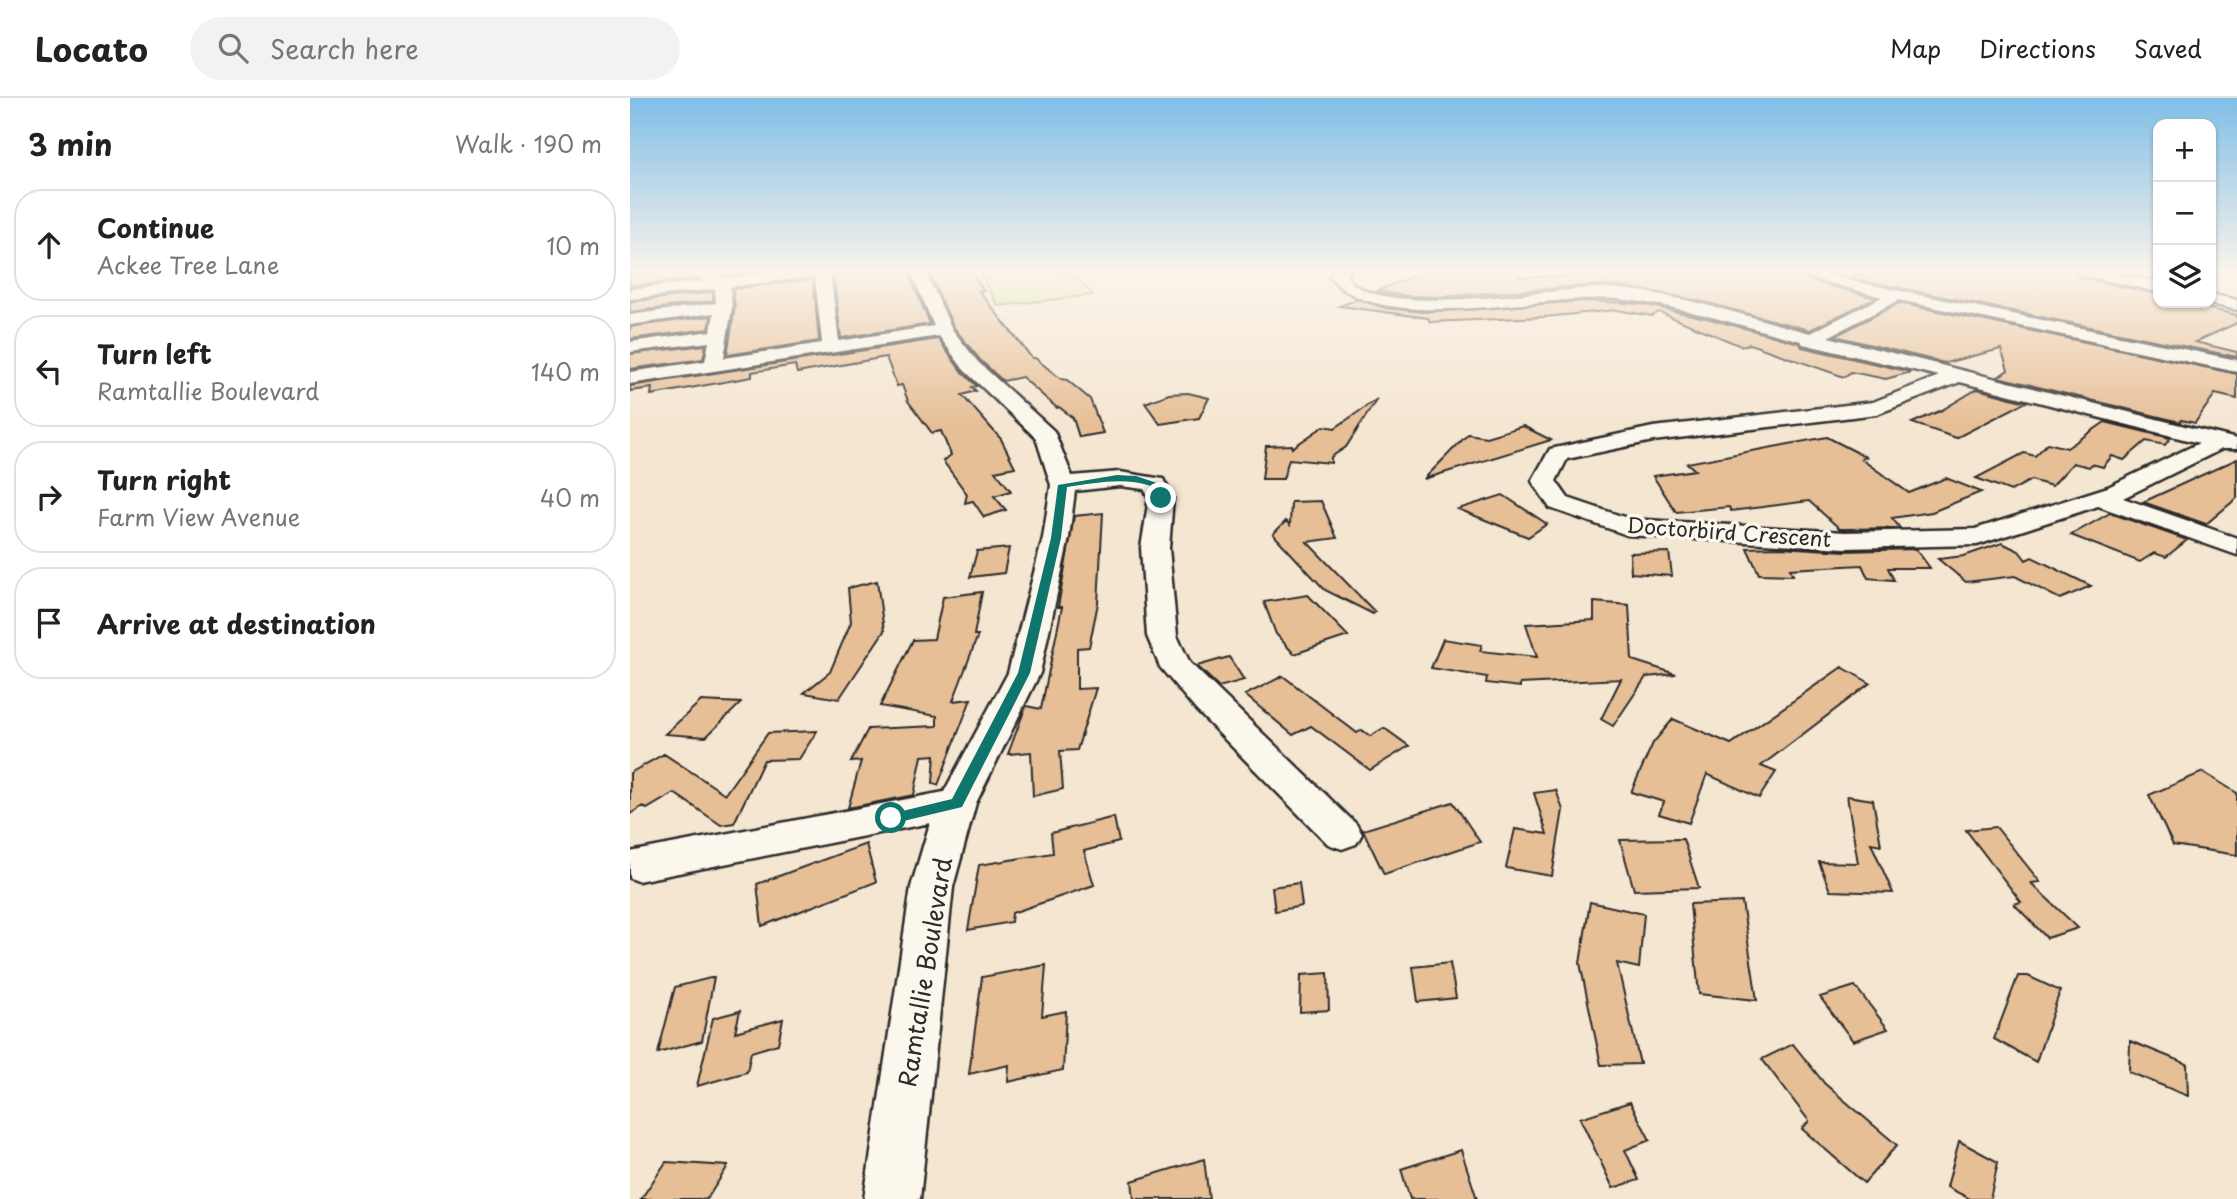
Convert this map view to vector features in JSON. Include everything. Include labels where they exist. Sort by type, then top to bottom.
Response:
[{"type":"street","points":[[713,366],[721,322]]},
{"type":"street","points":[[828,322],[831,347]]},
{"type":"street","name":"Ramtallie Boulevard","points":[[892,1199],[932,887],[957,803],[1024,673],[1056,538],[1063,485],[1046,436],[971,366],[941,322]]},
{"type":"street","points":[[1743,322],[2229,444]]},
{"type":"street","points":[[1809,340],[1843,322]]},
{"type":"street","points":[[2028,322],[2237,366]]},
{"type":"street","points":[[630,378],[944,330]]},
{"type":"street","points":[[630,347],[719,335]]},
{"type":"street","name":"Doctorbird Crescent","points":[[1955,377],[1877,408],[1653,434],[1558,454],[1544,481],[1559,503],[1627,527],[1846,540],[1977,537],[2116,492],[2229,444]]},
{"type":"street","points":[[1063,485],[1117,478],[1136,478],[1154,484],[1161,498],[1155,548],[1162,636],[1176,667],[1342,834]]},
{"type":"street","points":[[2098,498],[2237,547]]},
{"type":"street","points":[[638,865],[891,818],[957,803]]},
{"type":"building","points":[[664,322],[710,322],[709,329],[630,339],[630,327]]},
{"type":"building","points":[[732,322],[817,322],[819,341],[727,355]]},
{"type":"building","points":[[839,322],[930,324],[841,338]]},
{"type":"building","points":[[951,322],[1004,322],[1032,358],[1061,379],[1067,380],[1090,399],[1103,433],[1079,437],[1073,418],[1057,408],[1022,377],[1003,381],[980,360]]},
{"type":"building","points":[[1684,322],[1723,322],[1799,343],[1802,347],[1911,372],[1886,379],[1851,372],[1844,377],[1750,344],[1741,346]]},
{"type":"building","points":[[1781,322],[1825,322],[1810,330]]},
{"type":"building","points":[[1861,322],[1991,322],[2237,374],[2237,399],[2215,394],[2195,423],[2180,422],[1998,377],[2008,370],[2001,349],[1945,363],[1835,336]]},
{"type":"building","points":[[2068,322],[2237,322],[2195,342],[2237,352],[2237,357]]},
{"type":"building","points":[[938,339],[962,372],[977,386],[972,387],[976,391],[962,395],[1001,439],[1015,467],[995,471],[1011,491],[994,496],[1006,510],[984,517],[973,501],[965,503],[967,494],[943,461],[951,455],[941,431],[932,433],[908,401],[902,385],[897,386],[886,357],[797,373],[795,365],[752,372],[752,377],[651,395],[652,388],[630,391],[630,386]]},
{"type":"building","points":[[706,345],[703,359],[630,369],[630,354]]},
{"type":"building","points":[[1977,389],[2026,402],[1956,438],[1912,423],[1942,410]]},
{"type":"building","points":[[1188,393],[1209,398],[1199,418],[1160,424],[1145,403],[1169,394]]},
{"type":"building","points":[[1377,399],[1346,447],[1331,457],[1331,463],[1289,459],[1283,479],[1262,479],[1266,446],[1292,445],[1292,448],[1324,426],[1335,428]]},
{"type":"building","points":[[2105,422],[2170,438],[2165,445],[2146,441],[2124,460],[2112,456],[2103,467],[2073,463],[2052,486],[2031,480],[2011,491],[1976,478],[2024,453],[2035,456],[2048,443],[2067,448]]},
{"type":"building","points":[[1523,426],[1551,440],[1424,479],[1468,434],[1486,437]]},
{"type":"building","points":[[1827,437],[1866,457],[1861,459],[1909,493],[1946,478],[1981,492],[1932,512],[1892,518],[1900,528],[1840,529],[1809,501],[1731,511],[1729,507],[1676,512],[1653,476],[1695,470],[1687,463]]},
{"type":"building","points":[[2237,459],[2237,498],[2206,524],[2143,502]]},
{"type":"building","points":[[1503,495],[1547,524],[1528,537],[1458,509]]},
{"type":"building","points":[[1321,501],[1337,538],[1307,542],[1375,612],[1373,614],[1325,590],[1273,534],[1286,521],[1290,525],[1291,502]]},
{"type":"building","points":[[1103,513],[1098,603],[1089,647],[1077,648],[1077,689],[1096,688],[1077,750],[1060,751],[1063,789],[1033,796],[1031,752],[1008,754],[1026,706],[1041,709],[1062,607],[1058,607],[1074,516]]},
{"type":"building","points":[[2110,513],[2187,540],[2166,557],[2154,553],[2140,562],[2071,535]]},
{"type":"building","points":[[2002,543],[2019,551],[2026,560],[2032,557],[2091,586],[2060,599],[2015,576],[1966,582],[1938,559],[1964,556]]},
{"type":"building","points":[[1009,548],[1004,573],[970,577],[977,551]]},
{"type":"building","points":[[1747,548],[1845,551],[1916,549],[1930,568],[1888,568],[1894,580],[1868,578],[1862,565],[1790,569],[1793,575],[1759,574]]},
{"type":"building","points":[[1669,552],[1672,576],[1631,573],[1630,553]]},
{"type":"building","points":[[877,581],[884,631],[839,699],[804,693],[830,672],[851,622],[848,588]]},
{"type":"building","points":[[982,592],[974,635],[978,635],[953,701],[971,699],[938,785],[933,783],[935,755],[922,756],[914,795],[848,808],[861,761],[851,762],[868,729],[937,726],[937,716],[880,706],[913,640],[934,639],[943,597]]},
{"type":"building","points":[[1308,595],[1348,636],[1294,654],[1276,634],[1264,602]]},
{"type":"building","points":[[1594,602],[1629,605],[1632,660],[1676,674],[1646,677],[1613,726],[1601,719],[1621,679],[1520,684],[1520,687],[1486,683],[1487,677],[1431,668],[1443,639],[1482,645],[1480,651],[1537,657],[1526,624],[1594,620]]},
{"type":"building","points":[[1229,657],[1244,680],[1219,687],[1197,666]]},
{"type":"building","points":[[1842,667],[1870,683],[1761,766],[1776,772],[1759,798],[1707,774],[1689,823],[1659,814],[1664,802],[1631,792],[1653,743],[1673,719],[1731,744]]},
{"type":"building","points":[[1283,676],[1357,733],[1362,730],[1370,736],[1384,728],[1409,746],[1370,770],[1311,726],[1293,735],[1245,695]]},
{"type":"building","points":[[701,701],[741,703],[706,737],[665,734]]},
{"type":"building","points":[[817,731],[799,759],[764,760],[734,823],[721,825],[674,793],[647,809],[643,806],[630,814],[630,773],[664,754],[725,794],[768,733]]},
{"type":"building","points":[[2203,772],[2237,793],[2237,855],[2173,845],[2149,795]]},
{"type":"building","points":[[1556,790],[1563,810],[1552,876],[1506,868],[1515,829],[1547,834],[1534,793]]},
{"type":"building","points":[[1847,796],[1873,800],[1881,845],[1871,843],[1893,893],[1830,891],[1819,862],[1858,863]]},
{"type":"building","points":[[1453,802],[1480,842],[1384,874],[1363,830]]},
{"type":"building","points":[[1114,817],[1119,842],[1084,851],[1094,885],[1012,913],[1011,922],[968,930],[979,865],[1053,853],[1051,833]]},
{"type":"building","points":[[1996,827],[2040,882],[2031,883],[2078,928],[2047,938],[2014,904],[2021,902],[1966,830]]},
{"type":"building","points":[[1683,839],[1699,888],[1634,890],[1620,840]]},
{"type":"building","points":[[866,844],[876,882],[762,926],[757,884]]},
{"type":"building","points":[[1299,883],[1302,906],[1275,911],[1272,887]]},
{"type":"building","points":[[1590,902],[1644,914],[1639,968],[1617,963],[1640,1064],[1601,1065],[1580,963]]},
{"type":"building","points":[[1742,902],[1757,1000],[1699,994],[1690,904]]},
{"type":"building","points":[[1450,963],[1456,998],[1418,1002],[1413,967]]},
{"type":"building","points":[[1046,965],[1042,1016],[1066,1011],[1063,1070],[1008,1082],[1009,1065],[969,1074],[982,977]]},
{"type":"building","points":[[1328,973],[1329,1010],[1300,1012],[1301,975]]},
{"type":"building","points":[[2018,976],[2028,976],[2060,991],[2036,1062],[1994,1039]]},
{"type":"building","points":[[714,977],[702,1041],[658,1053],[675,987]]},
{"type":"building","points":[[1855,986],[1888,1029],[1853,1041],[1820,997]]},
{"type":"building","points":[[740,1011],[735,1032],[783,1019],[778,1044],[751,1052],[747,1072],[697,1086],[713,1018]]},
{"type":"building","points":[[2130,1041],[2187,1064],[2188,1096],[2129,1072]]},
{"type":"building","points":[[1793,1044],[1825,1084],[1897,1145],[1864,1183],[1802,1129],[1809,1121],[1762,1059]]},
{"type":"building","points":[[1630,1102],[1650,1140],[1625,1150],[1639,1180],[1613,1188],[1580,1118]]},
{"type":"building","points":[[1959,1141],[1998,1162],[1990,1199],[1970,1199],[1947,1187]]},
{"type":"building","points":[[1461,1150],[1477,1199],[1410,1199],[1401,1169]]},
{"type":"building","points":[[1204,1159],[1209,1199],[1134,1199],[1132,1181]]},
{"type":"building","points":[[666,1162],[728,1166],[707,1199],[641,1199]]},
{"type":"route","points":[[891,818],[957,803],[1024,673],[1056,538],[1063,485],[1136,478],[1154,484],[1161,498]]}]
